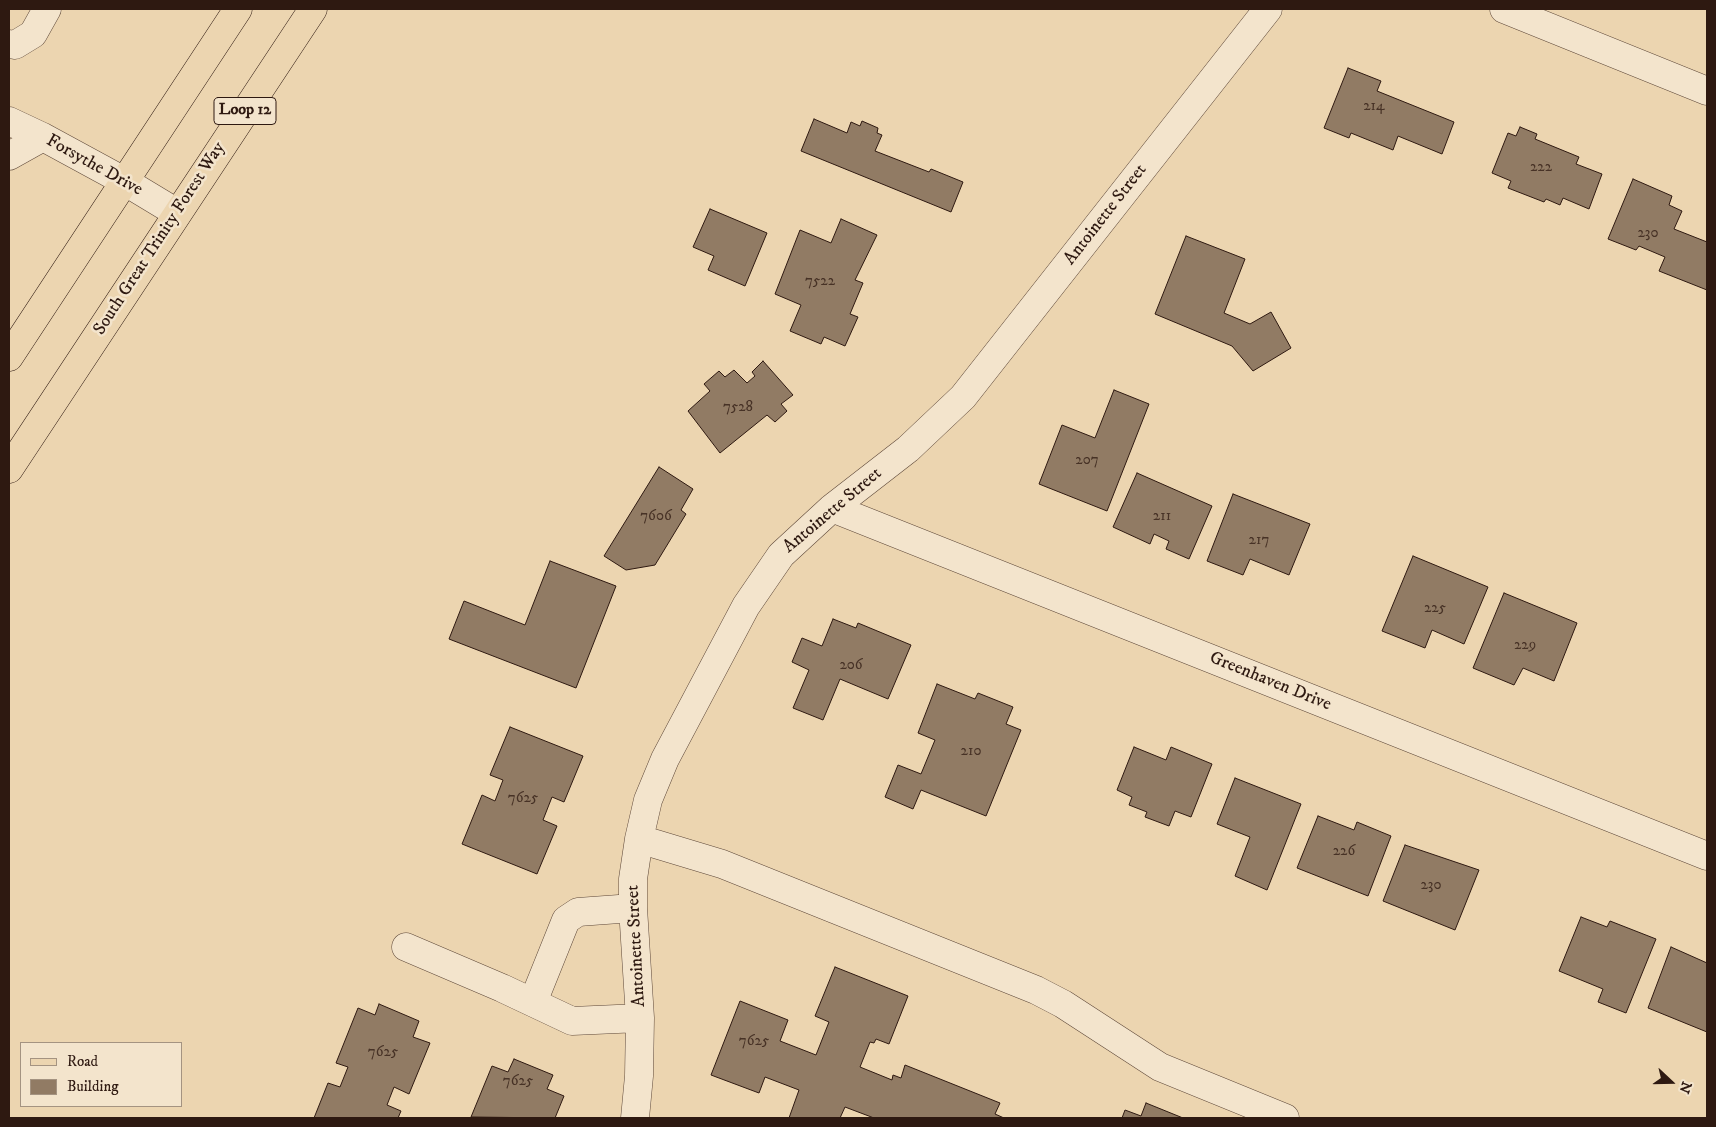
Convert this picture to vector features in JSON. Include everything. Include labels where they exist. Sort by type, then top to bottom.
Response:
[{"type":"main road","name":"South Great Trinity Forest Way","points":[[9,470],[313,9]]},
{"type":"main road","points":[[12,345],[124,181],[230,11]]},
{"type":"street","points":[[9,44],[15,46],[33,34],[47,9]]},
{"type":"street","name":"Antoinette Street","points":[[635,1118],[639,1076],[640,1018],[632,908],[639,839],[648,800],[665,759],[746,606],[781,555],[832,508],[908,450],[962,397],[1268,9]]},
{"type":"street","points":[[1504,9],[1707,91]]},
{"type":"street","name":"Forsythe Drive","points":[[9,121],[43,137],[124,181],[177,213]]},
{"type":"street","points":[[9,156],[43,137]]},
{"type":"street","name":"Greenhaven Drive","points":[[832,508],[1707,856]]},
{"type":"street","points":[[639,839],[722,864],[1036,990],[1062,1004],[1160,1067],[1285,1118]]},
{"type":"street","points":[[533,1002],[566,920],[578,912],[632,908]]},
{"type":"street","points":[[406,947],[572,1021],[640,1018]]},
{"type":"building","points":[[1348,68],[1381,81],[1377,91],[1454,122],[1442,154],[1398,136],[1393,150],[1351,133],[1349,138],[1324,128]]},
{"type":"building","points":[[814,119],[847,133],[851,122],[860,126],[862,121],[878,128],[877,133],[882,135],[875,151],[929,172],[931,169],[963,182],[951,212],[801,151]]},
{"type":"building","points":[[1520,127],[1537,134],[1535,139],[1579,157],[1576,164],[1602,174],[1589,209],[1563,198],[1560,205],[1546,199],[1544,202],[1508,188],[1511,181],[1492,173],[1508,133],[1516,136]]},
{"type":"building","points":[[1633,179],[1672,196],[1669,205],[1682,211],[1674,229],[1707,242],[1707,290],[1659,271],[1665,257],[1639,246],[1636,250],[1608,239]]},
{"type":"building","points":[[710,209],[767,233],[745,286],[708,270],[714,256],[693,247]]},
{"type":"building","points":[[841,219],[877,235],[855,280],[863,283],[850,314],[858,317],[845,346],[824,337],[821,344],[790,331],[801,305],[775,294],[800,230],[831,243]]},
{"type":"building","points":[[1186,236],[1245,259],[1224,313],[1250,324],[1271,312],[1291,348],[1253,371],[1232,346],[1155,314]]},
{"type":"building","points":[[763,361],[793,395],[781,404],[787,411],[775,422],[767,415],[720,453],[688,411],[710,391],[704,384],[719,371],[725,377],[734,370],[747,383],[755,376],[752,372]]},
{"type":"building","points":[[1114,390],[1149,404],[1107,511],[1039,484],[1062,425],[1095,438]]},
{"type":"building","points":[[659,467],[693,489],[681,510],[686,514],[655,565],[626,570],[604,556]]},
{"type":"building","points":[[1137,473],[1212,506],[1189,559],[1166,549],[1169,541],[1154,534],[1150,544],[1113,527]]},
{"type":"building","points":[[1233,494],[1310,524],[1289,575],[1250,559],[1243,575],[1207,561]]},
{"type":"building","points":[[1413,556],[1488,587],[1464,644],[1432,630],[1425,648],[1382,631]]},
{"type":"building","points":[[550,561],[616,586],[576,688],[449,639],[464,601],[525,625]]},
{"type":"building","points":[[1504,593],[1577,623],[1554,681],[1523,668],[1514,685],[1473,668]]},
{"type":"building","points":[[833,619],[856,628],[858,623],[911,645],[888,699],[840,679],[823,720],[793,708],[809,670],[792,662],[802,638],[822,646]]},
{"type":"building","points":[[937,684],[975,699],[978,693],[1013,707],[1006,724],[1021,730],[986,816],[921,790],[913,809],[885,797],[898,765],[921,774],[935,740],[918,733]]},
{"type":"building","points":[[510,727],[583,756],[564,802],[552,797],[543,820],[557,826],[537,874],[462,844],[482,795],[495,801],[503,780],[490,775]]},
{"type":"building","points":[[1134,747],[1166,760],[1171,747],[1212,764],[1191,817],[1175,811],[1169,826],[1145,817],[1147,812],[1129,805],[1132,797],[1117,790]]},
{"type":"building","points":[[1235,778],[1301,804],[1267,890],[1235,876],[1250,837],[1217,824]]},
{"type":"building","points":[[1318,816],[1354,830],[1357,822],[1391,836],[1368,896],[1297,868]]},
{"type":"building","points":[[1405,845],[1479,870],[1455,930],[1383,901]]},
{"type":"building","points":[[1581,917],[1607,927],[1610,921],[1656,939],[1626,1013],[1598,1002],[1603,989],[1559,971]]},
{"type":"building","points":[[1671,947],[1707,963],[1707,1032],[1648,1008]]},
{"type":"building","points":[[835,967],[908,996],[889,1044],[876,1039],[874,1043],[870,1042],[860,1067],[892,1080],[893,1075],[901,1078],[905,1065],[1000,1103],[995,1114],[1004,1118],[874,1118],[845,1107],[840,1118],[789,1118],[799,1090],[765,1077],[759,1093],[711,1075],[740,1001],[788,1020],[780,1041],[816,1055],[829,1022],[815,1016]]},
{"type":"building","points":[[379,1004],[419,1021],[413,1037],[430,1043],[409,1094],[394,1087],[387,1105],[401,1111],[398,1118],[314,1118],[328,1083],[340,1087],[348,1067],[336,1063],[358,1008],[375,1015]]},
{"type":"building","points":[[514,1059],[553,1075],[547,1089],[564,1096],[555,1118],[471,1117],[492,1066],[508,1072]]},
{"type":"building","points":[[1146,1103],[1183,1118],[1122,1118],[1125,1110],[1141,1116]]}]
